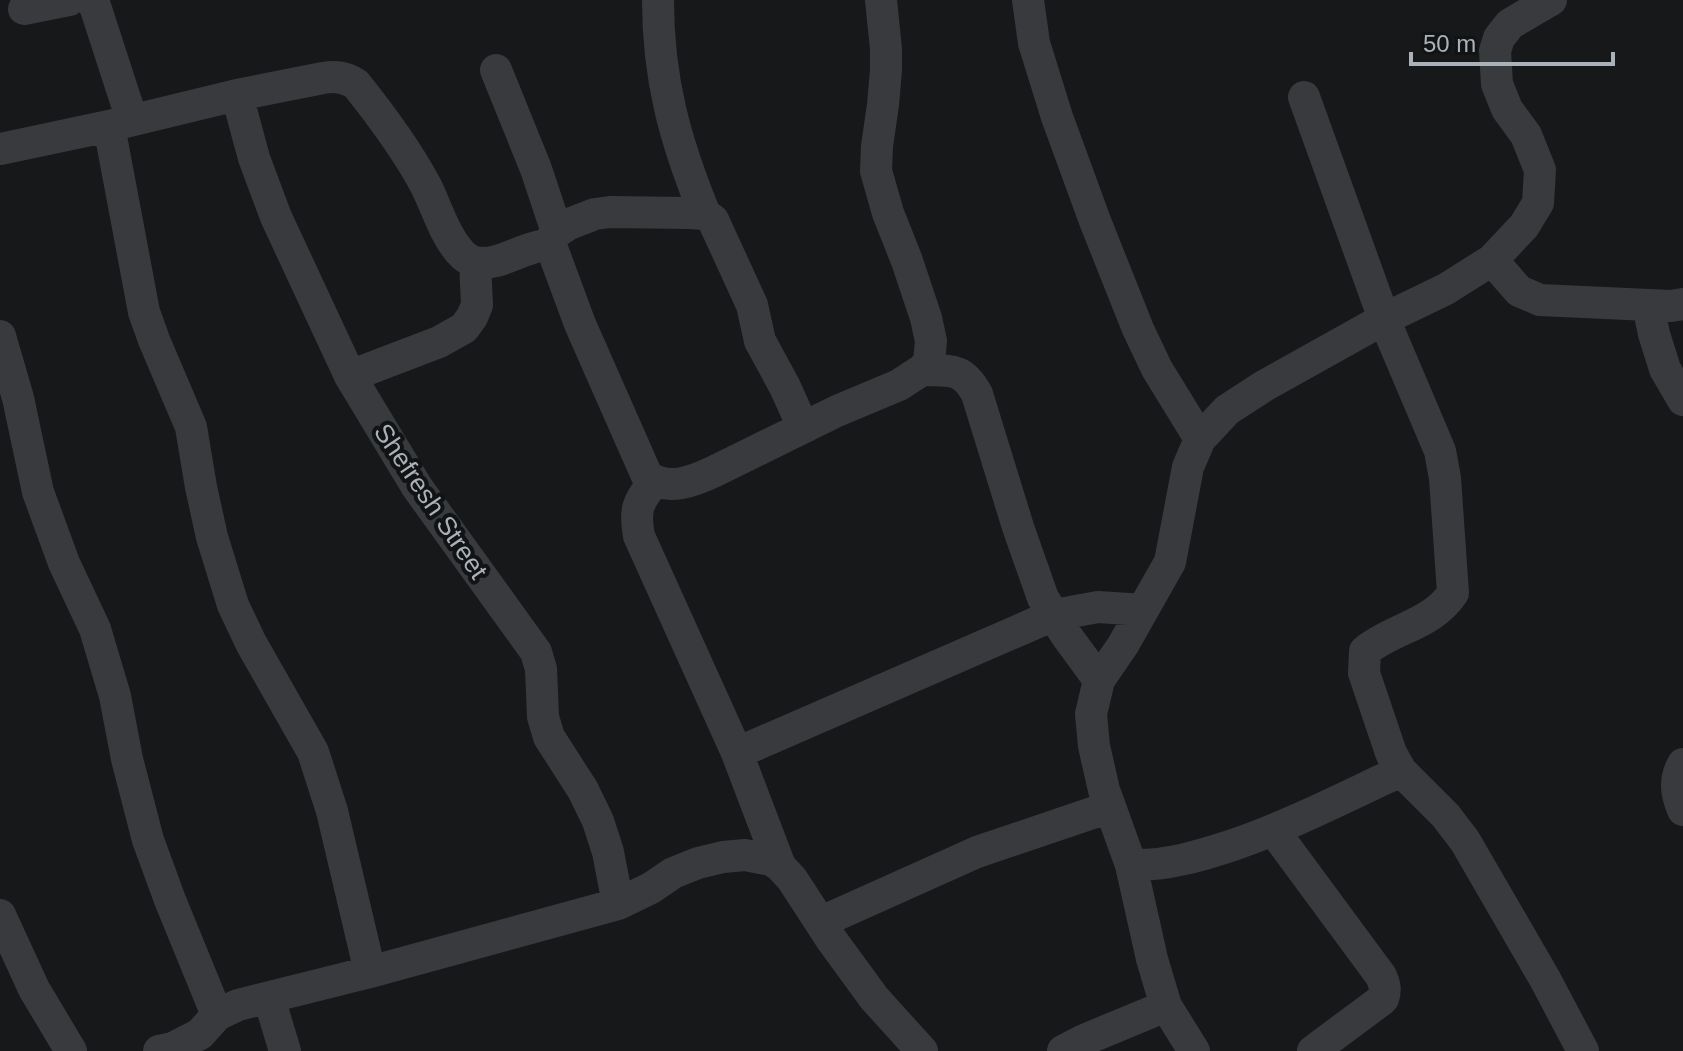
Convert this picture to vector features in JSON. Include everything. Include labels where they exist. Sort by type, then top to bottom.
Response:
[{"type":"street","points":[[24,9],[69,0]]},
{"type":"street","points":[[90,0],[95,6],[120,123],[144,312],[191,427],[205,510],[233,605],[313,752],[332,811],[370,972]]},
{"type":"street","points":[[658,0],[661,62],[667,99],[687,170],[705,214],[713,220],[752,305],[760,341],[803,427]]},
{"type":"street","points":[[496,70],[536,169],[553,251],[580,324],[638,458],[647,476],[654,481],[679,484],[695,480],[803,427],[899,385],[929,362],[931,341],[926,318],[876,171],[886,70],[881,0]]},
{"type":"street","points":[[1028,0],[1034,43],[1095,221],[1157,369],[1200,439]]},
{"type":"street","points":[[1194,1051],[1166,1006],[1131,865],[1104,790],[1094,746],[1091,714],[1099,680],[1123,645],[1170,562],[1188,467],[1200,439],[1227,410],[1384,319],[1446,289],[1492,260],[1524,226],[1538,203],[1540,170],[1526,135],[1507,109],[1497,84],[1495,51],[1499,38],[1510,24],[1551,0]]},
{"type":"street","points":[[0,149],[237,95],[334,77],[356,84],[424,184],[450,238],[462,255],[475,262],[501,259],[533,247],[552,239],[569,224],[595,214],[705,214]]},
{"type":"street","name":"Shefresh Street","points":[[237,95],[254,158],[276,217],[350,376],[417,487],[536,652],[541,669],[543,717],[549,737],[583,790],[598,821],[608,852],[618,904]]},
{"type":"street","points":[[1304,97],[1384,319],[1440,451],[1445,478],[1453,593],[1444,606],[1431,616],[1376,642],[1365,651],[1364,673],[1391,753],[1401,771],[1439,808],[1465,841],[1583,1051]]},
{"type":"street","points":[[1492,260],[1519,291],[1540,300],[1683,304]]},
{"type":"street","points":[[350,376],[439,342],[464,328],[477,305],[475,262]]},
{"type":"street","points":[[1648,305],[1665,369],[1683,400]]},
{"type":"street","points":[[0,336],[18,398],[38,492],[64,563],[95,629],[115,696],[148,840],[217,1015]]},
{"type":"street","points":[[922,370],[958,373],[969,380],[977,394],[1043,598],[1099,680]]},
{"type":"street","points":[[654,481],[637,507],[639,536],[737,753],[780,866]]},
{"type":"street","points":[[737,753],[1054,615],[1098,607],[1143,610]]},
{"type":"street","points":[[1683,764],[1676,788],[1683,810]]},
{"type":"street","points":[[1131,865],[1144,866],[1202,855],[1274,831],[1401,771]]},
{"type":"street","points":[[821,922],[977,852],[1110,807]]},
{"type":"street","points":[[1274,831],[1384,984],[1383,999],[1313,1051]]},
{"type":"street","points":[[159,1051],[173,1048],[200,1034],[217,1015],[238,1005],[618,904],[673,873],[711,860],[745,855],[771,860],[792,879],[874,998],[922,1051]]},
{"type":"street","points":[[0,915],[34,989],[71,1051]]},
{"type":"street","points":[[269,998],[285,1051]]},
{"type":"street","points":[[1063,1051],[1166,1006]]}]
